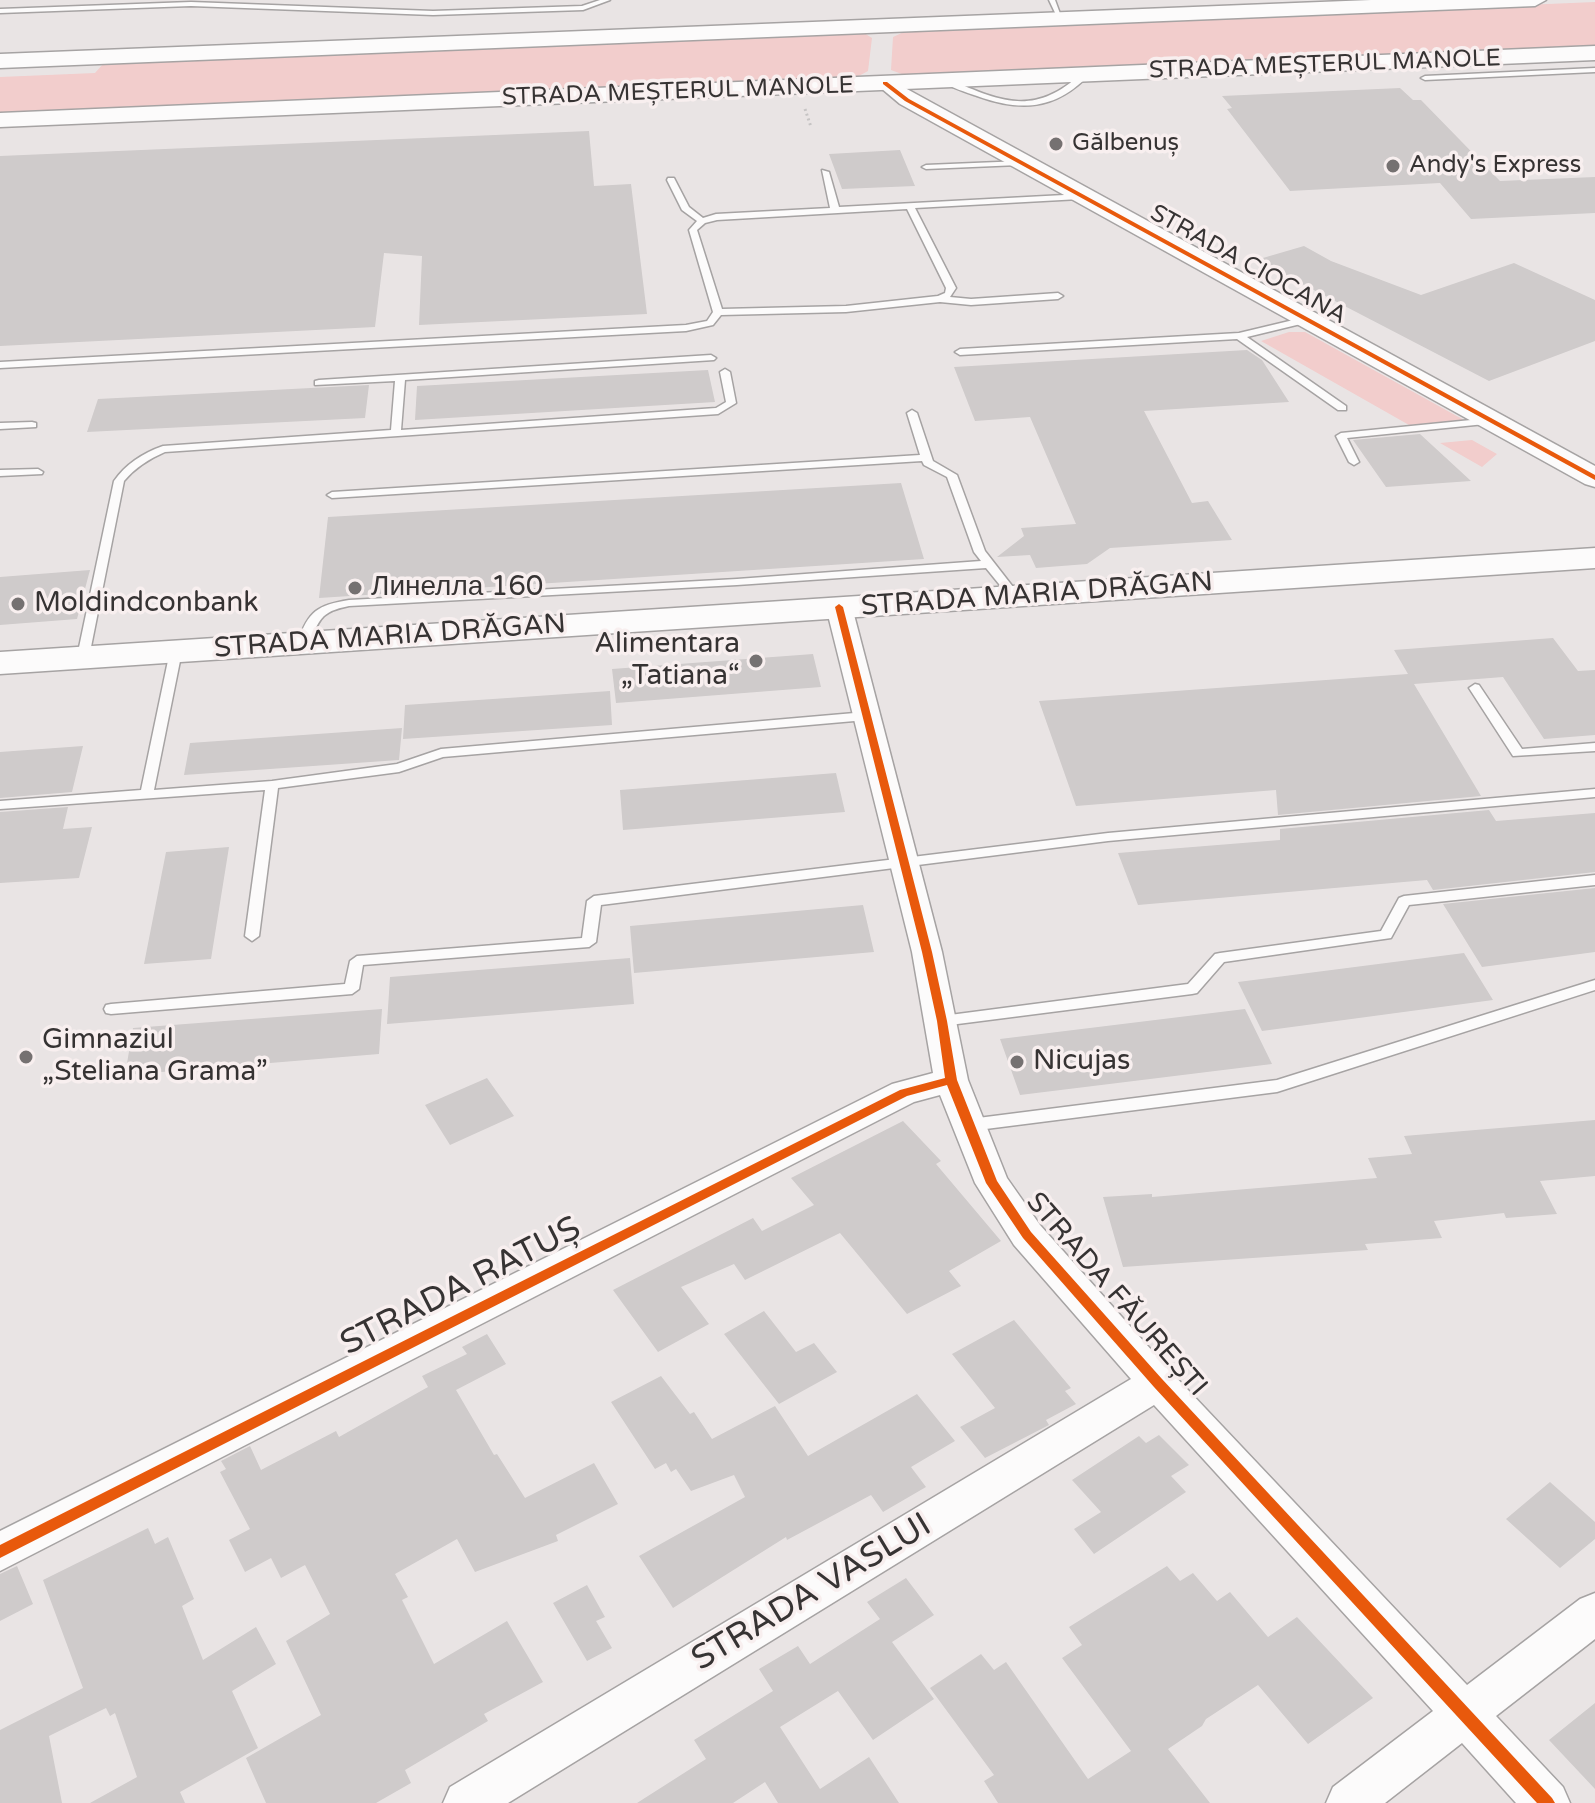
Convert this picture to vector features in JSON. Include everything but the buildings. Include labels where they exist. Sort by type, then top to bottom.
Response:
[{"type":"main road","name":"STRADA MEȘTERUL MANOLE","points":[[0,61],[886,25],[1056,9],[1535,0]]},
{"type":"main road","points":[[885,83],[880,71],[886,25]]},
{"type":"main road","name":"STRADA MEȘTERUL MANOLE","points":[[0,120],[1595,53]]},
{"type":"main road","name":"STRADA MARIA DRĂGAN","points":[[0,663],[1595,558]]},
{"type":"street","name":"STRADA CIOCANA","points":[[885,83],[907,100],[1019,163],[1595,478]]},
{"type":"street","name":"STRADA FĂUREȘTI","points":[[839,607],[906,864],[942,1021],[951,1080],[992,1183],[1027,1235],[1158,1383],[1547,1803]]},
{"type":"street","name":"STRADA RATUȘ","points":[[0,1552],[904,1093],[951,1080]]},
{"type":"street","name":"STRADA VASLUI","points":[[466,1803],[1158,1383]]},
{"type":"street","points":[[1349,1803],[1595,1613]]},
{"type":"lane","points":[[0,11],[191,4],[433,13],[583,8],[607,0]]},
{"type":"lane","points":[[1425,78],[1595,70]]},
{"type":"lane","points":[[926,167],[1019,163]]},
{"type":"lane","points":[[825,172],[835,210]]},
{"type":"lane","points":[[671,180],[685,208],[702,221]]},
{"type":"lane","points":[[718,312],[693,230],[702,221],[716,217],[1080,196]]},
{"type":"lane","points":[[910,206],[951,288],[949,294],[940,299]]},
{"type":"lane","points":[[718,312],[846,309],[940,299],[971,302],[1058,296]]},
{"type":"lane","points":[[0,365],[686,328],[710,323],[718,312]]},
{"type":"lane","points":[[960,352],[1239,336],[1306,320]]},
{"type":"lane","points":[[1239,336],[1342,408]]},
{"type":"lane","points":[[319,383],[711,358]]},
{"type":"lane","points":[[83,657],[119,481],[129,467],[163,449],[718,411],[731,403],[725,372]]},
{"type":"lane","points":[[396,432],[400,378]]},
{"type":"lane","points":[[912,413],[928,463],[952,475],[980,552],[1016,598]]},
{"type":"lane","points":[[1354,462],[1341,436],[1491,421]]},
{"type":"lane","points":[[0,426],[32,425]]},
{"type":"lane","points":[[332,495],[927,458]]},
{"type":"lane","points":[[0,473],[38,472]]},
{"type":"lane","points":[[304,642],[308,627],[317,613],[325,607],[349,603],[721,583],[989,564]]},
{"type":"lane","points":[[147,794],[176,651]]},
{"type":"lane","points":[[1475,688],[1518,753],[1595,747]]},
{"type":"lane","points":[[0,805],[272,785],[399,768],[441,753],[866,716]]},
{"type":"lane","points":[[252,936],[272,785]]},
{"type":"lane","points":[[111,1009],[352,989],[357,961],[589,942],[594,901],[1108,837],[1595,793]]},
{"type":"lane","points":[[942,1021],[1192,989],[1220,958],[1386,935],[1404,901],[1595,880]]},
{"type":"lane","points":[[967,1126],[1277,1086],[1595,985]]},
{"type":"path","points":[[805,108],[811,127]]},
{"type":"shaded area","points":[[1595,2],[1595,47],[907,76],[891,70],[893,37],[906,31]]},
{"type":"shaded area","points":[[864,33],[872,38],[868,71],[855,78],[0,114],[0,77],[95,73],[103,64]]},
{"type":"shaded area","points":[[1289,332],[1305,332],[1464,420],[1409,425],[1261,341]]},
{"type":"shaded area","points":[[1472,440],[1497,454],[1482,467],[1440,443]]},
{"type":"cycle path","points":[[885,83],[907,100],[1595,478]]},
{"type":"cycle path","points":[[839,607],[927,952],[951,1080],[992,1183],[1027,1235],[1158,1383],[1547,1803]]},
{"type":"cycle path","points":[[0,1552],[904,1093],[951,1080]]},
{"type":"place","name":"Gălbenuș","points":[[1056,144]]},
{"type":"place","name":"Andy's Express","points":[[1393,166]]},
{"type":"place","name":"Линелла 160","points":[[355,588]]},
{"type":"place","name":"Moldindconbank","points":[[18,604]]},
{"type":"place","name":"Alimentara „Tatiana“","points":[[756,661]]},
{"type":"place","name":"Gimnaziul „Steliana Grama”","points":[[26,1057]]},
{"type":"place","name":"Nicujas","points":[[1017,1062]]}]
